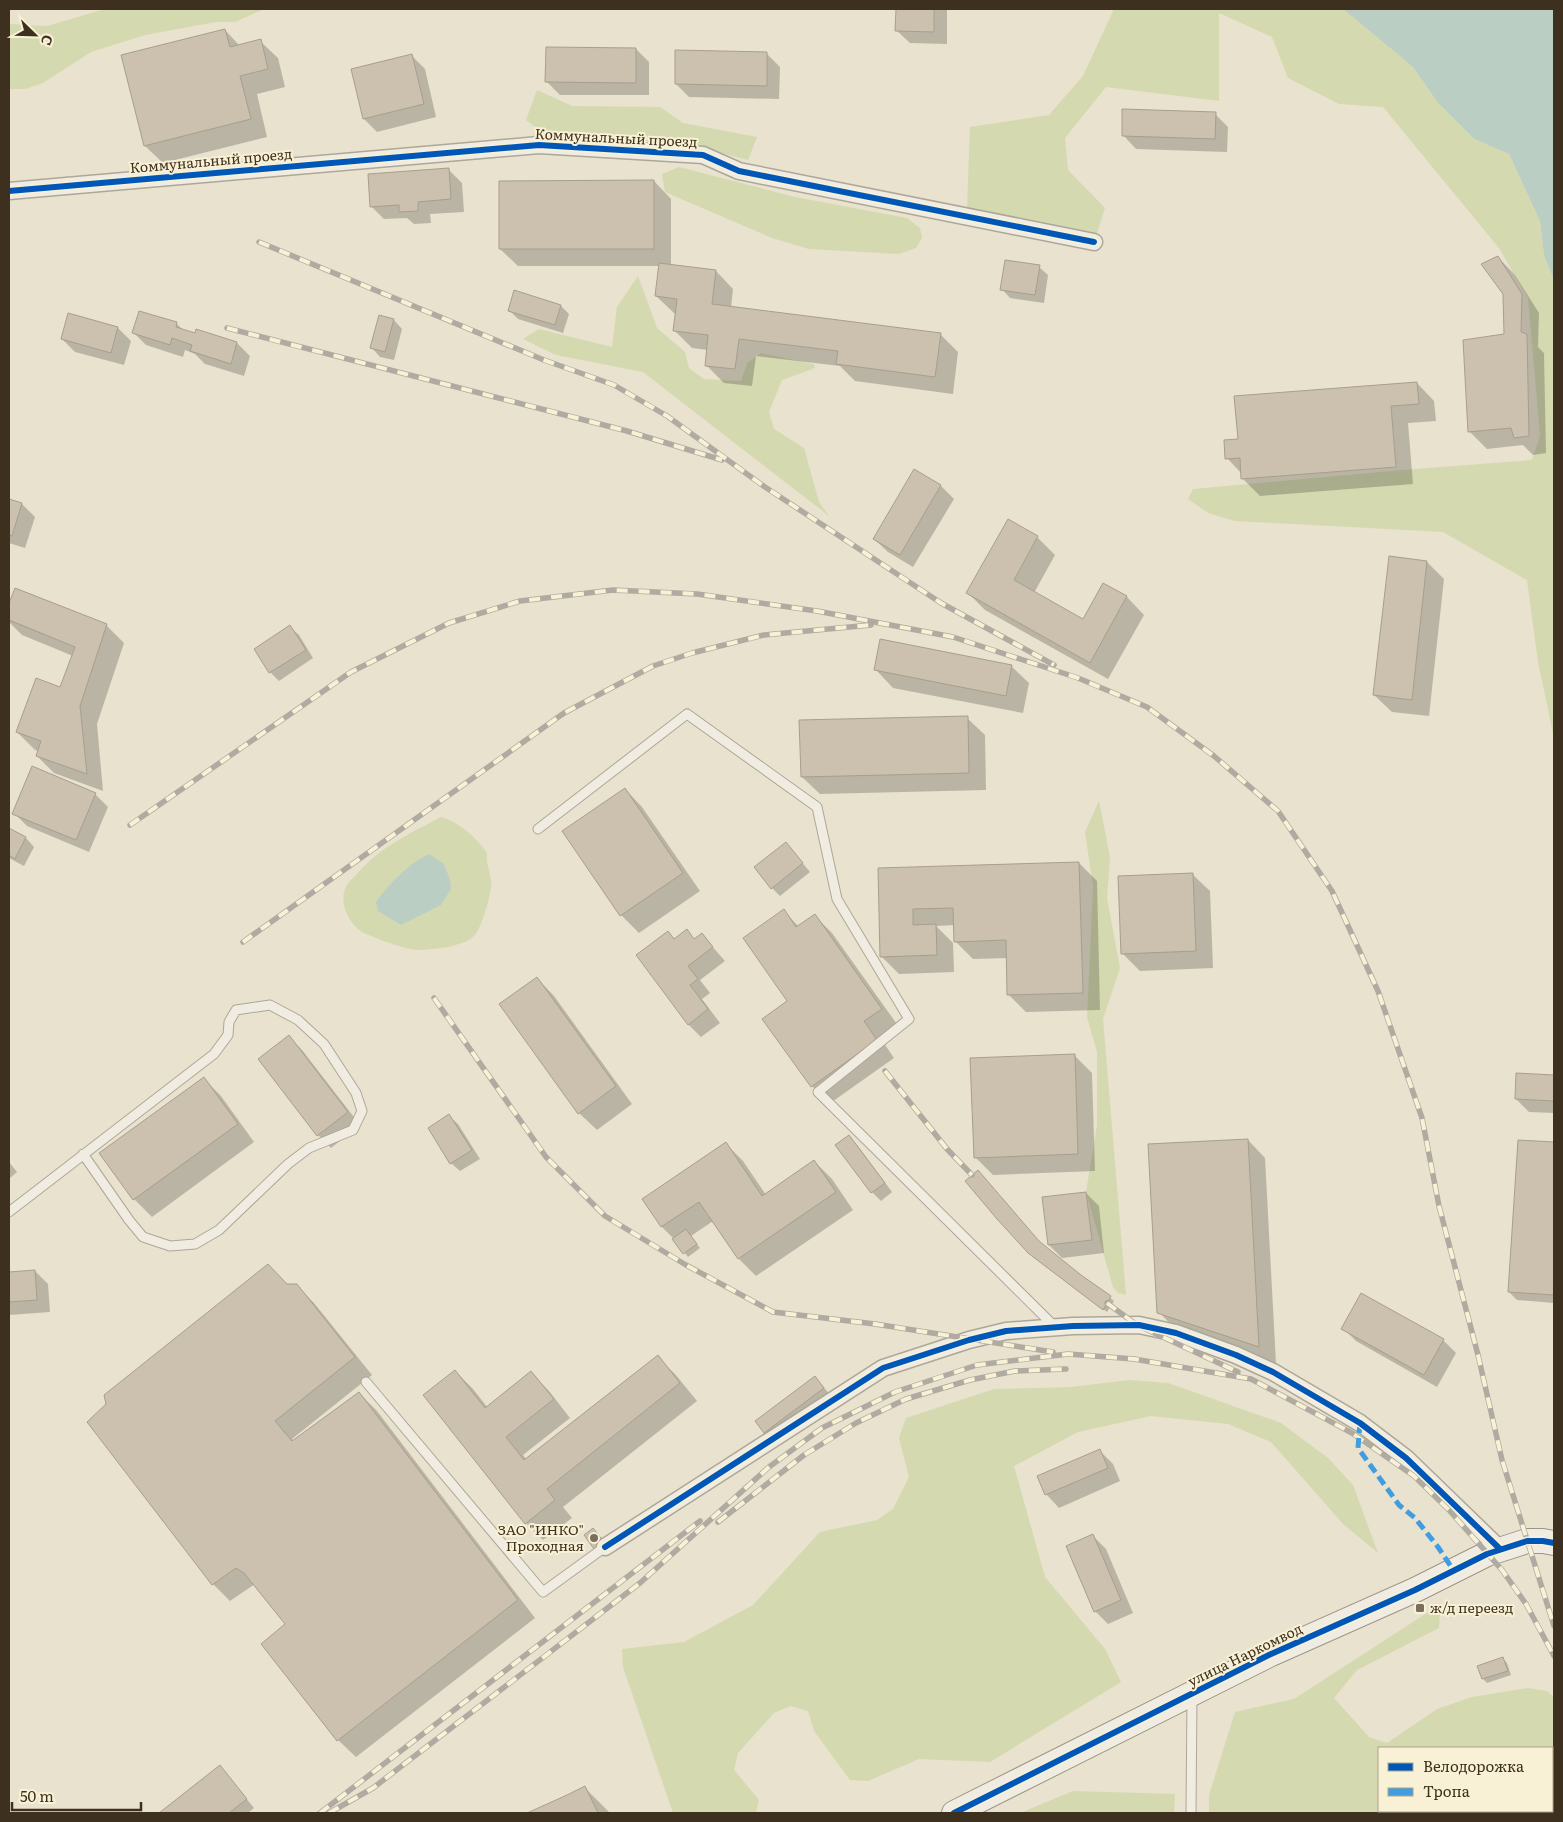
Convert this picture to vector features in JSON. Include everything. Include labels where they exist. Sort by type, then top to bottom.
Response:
[{"type":"street","name":"Коммунальный проезд","points":[[9,191],[539,145],[703,155],[739,171],[1094,242]]},
{"type":"street","points":[[605,1547],[883,1368],[969,1340],[1006,1331],[1055,1327],[1139,1325],[1176,1333],[1236,1355],[1272,1372],[1360,1423],[1406,1458],[1500,1550]]},
{"type":"street","name":"улица Наркомвод","points":[[954,1813],[1192,1689],[1415,1590],[1487,1554],[1527,1541],[1543,1540],[1554,1543]]},
{"type":"lane","points":[[538,829],[687,714],[818,808],[837,899],[909,1019],[818,1092],[1055,1327]]},
{"type":"lane","points":[[9,1212],[83,1154],[214,1054],[228,1034],[229,1022],[236,1010],[270,1005],[298,1020],[324,1044],[356,1093],[362,1111],[353,1130],[309,1148],[288,1164],[219,1230],[196,1244],[170,1246],[143,1237],[83,1154]]},
{"type":"lane","points":[[366,1382],[543,1592],[605,1547]]},
{"type":"lane","points":[[1192,1689],[1192,1813]]},
{"type":"green space","points":[[105,9],[264,9],[235,22],[216,22],[145,35],[91,52],[43,83],[25,89],[9,89],[9,24],[47,26]]},
{"type":"green space","points":[[1114,9],[1343,9],[1413,67],[1438,103],[1474,139],[1509,154],[1540,221],[1544,255],[1554,280],[1554,738],[1538,662],[1527,580],[1443,532],[1235,521],[1208,513],[1188,499],[1193,489],[1532,460],[1540,436],[1528,298],[1499,248],[1383,107],[1339,104],[1288,78],[1272,37],[1219,13],[1219,101],[1106,87],[1065,138],[1068,170],[1105,208],[1096,236],[967,207],[970,127],[1049,115],[1083,76]]},
{"type":"green space","points":[[537,90],[572,106],[660,107],[683,123],[757,137],[748,160],[683,143],[547,136],[526,120]]},
{"type":"green space","points":[[679,167],[795,197],[907,218],[920,228],[922,238],[916,248],[899,254],[809,249],[772,238],[665,192],[662,174]]},
{"type":"green space","points":[[638,276],[657,328],[685,352],[689,368],[704,379],[741,381],[747,363],[761,353],[814,364],[815,368],[782,380],[769,412],[774,429],[804,448],[819,502],[829,516],[643,372],[556,355],[523,339],[539,329],[612,347],[617,307]]},
{"type":"green space","points":[[1099,801],[1110,857],[1107,898],[1120,968],[1103,1019],[1126,1295],[1118,1293],[1113,1287],[1086,1192],[1097,1125],[1097,1052],[1087,1017],[1093,886],[1085,832]]},
{"type":"green space","points":[[441,817],[467,831],[487,853],[491,884],[489,899],[477,932],[463,943],[416,950],[386,942],[359,930],[345,909],[343,897],[348,884],[366,864],[386,848]]},
{"type":"green space","points":[[1129,1380],[1168,1383],[1281,1423],[1328,1458],[1353,1485],[1378,1553],[1343,1524],[1271,1442],[1228,1424],[1151,1416],[1078,1432],[1014,1466],[1045,1577],[1105,1649],[1121,1682],[990,1762],[919,1759],[868,1781],[850,1780],[814,1731],[808,1711],[791,1706],[774,1713],[738,1753],[734,1770],[759,1800],[756,1813],[673,1813],[623,1667],[622,1649],[684,1642],[753,1605],[820,1532],[877,1520],[893,1509],[909,1477],[899,1438],[906,1418],[994,1389],[1071,1387]]},
{"type":"green space","points":[[1433,1609],[1440,1612],[1439,1628],[1357,1670],[1334,1698],[1369,1737],[1387,1743],[1437,1709],[1472,1697],[1528,1688],[1547,1691],[1554,1697],[1554,1813],[1209,1813],[1209,1795],[1235,1712],[1294,1699]]},
{"type":"green space","points":[[1073,1791],[1175,1794],[1174,1813],[1020,1813]]},
{"type":"shaded area","points":[[1343,9],[1554,9],[1554,280],[1544,255],[1540,221],[1509,154],[1474,139],[1438,103],[1413,67]]},
{"type":"shaded area","points":[[429,854],[444,864],[450,880],[451,889],[441,905],[401,925],[378,911],[376,902],[386,888],[407,868]]},
{"type":"building","points":[[896,9],[934,9],[934,32],[895,31]]},
{"type":"building","points":[[225,29],[230,47],[261,39],[268,69],[240,76],[251,119],[144,146],[121,55]]},
{"type":"building","points":[[546,47],[636,48],[636,83],[545,82]]},
{"type":"building","points":[[675,50],[767,52],[767,86],[675,84]]},
{"type":"building","points":[[412,54],[424,104],[363,119],[351,69]]},
{"type":"building","points":[[1122,109],[1216,112],[1215,139],[1122,136]]},
{"type":"building","points":[[449,168],[451,199],[418,202],[418,211],[399,212],[399,205],[370,207],[368,174]]},
{"type":"building","points":[[654,180],[654,249],[499,249],[499,181]]},
{"type":"building","points":[[1498,256],[1522,294],[1521,332],[1527,334],[1529,436],[1514,438],[1511,428],[1468,432],[1463,340],[1504,334],[1503,294],[1481,264]]},
{"type":"building","points":[[1005,260],[1040,265],[1035,295],[1000,290]]},
{"type":"building","points":[[659,263],[716,270],[712,304],[941,333],[935,377],[836,364],[838,351],[739,339],[735,369],[705,366],[708,335],[673,331],[677,299],[655,296]]},
{"type":"building","points":[[514,290],[561,305],[555,325],[508,311]]},
{"type":"building","points":[[139,311],[177,322],[176,327],[195,333],[196,329],[237,342],[231,364],[190,351],[192,345],[172,338],[170,345],[132,333]]},
{"type":"building","points":[[68,313],[118,327],[111,353],[61,339]]},
{"type":"building","points":[[379,315],[394,319],[385,352],[370,348]]},
{"type":"building","points":[[1417,382],[1419,404],[1391,406],[1396,467],[1241,479],[1240,458],[1225,459],[1224,440],[1238,439],[1234,396]]},
{"type":"building","points":[[914,469],[941,485],[900,555],[873,539]]},
{"type":"building","points":[[9,499],[22,503],[12,536],[9,535]]},
{"type":"building","points":[[1008,519],[1038,536],[1014,580],[1083,619],[1103,583],[1127,596],[1090,663],[966,593]]},
{"type":"building","points":[[1389,556],[1427,561],[1412,700],[1373,695]]},
{"type":"building","points":[[15,588],[107,624],[80,706],[87,774],[36,756],[41,741],[16,732],[36,678],[60,687],[75,647],[9,620],[9,603]]},
{"type":"building","points":[[290,625],[306,650],[269,673],[254,649]]},
{"type":"building","points":[[880,639],[1012,665],[1006,696],[874,670]]},
{"type":"building","points":[[968,716],[969,773],[801,777],[799,720]]},
{"type":"building","points":[[32,766],[96,793],[76,840],[12,814]]},
{"type":"building","points":[[625,788],[683,873],[620,916],[562,831]]},
{"type":"building","points":[[9,828],[26,837],[15,859],[9,855]]},
{"type":"building","points":[[786,842],[803,863],[771,889],[754,867]]},
{"type":"building","points":[[1079,862],[1083,993],[1007,995],[1006,940],[954,942],[953,908],[913,909],[913,925],[936,924],[937,955],[880,957],[878,868]]},
{"type":"building","points":[[1193,873],[1196,951],[1121,954],[1118,876]]},
{"type":"building","points":[[784,909],[796,927],[815,914],[882,1009],[864,1021],[877,1040],[811,1087],[762,1019],[787,1001],[743,938]]},
{"type":"building","points":[[687,929],[694,939],[702,933],[713,947],[688,966],[698,979],[690,985],[708,1009],[688,1025],[636,955],[668,931],[674,939]]},
{"type":"building","points":[[537,977],[616,1086],[578,1114],[499,1004]]},
{"type":"building","points":[[289,1035],[348,1112],[317,1136],[258,1059]]},
{"type":"building","points":[[1075,1054],[1078,1154],[974,1158],[970,1058]]},
{"type":"building","points":[[1516,1073],[1554,1075],[1554,1101],[1515,1099]]},
{"type":"building","points":[[204,1077],[238,1124],[133,1200],[99,1153]]},
{"type":"building","points":[[449,1114],[472,1150],[450,1164],[428,1128]]},
{"type":"building","points":[[849,1135],[885,1183],[871,1193],[835,1145]]},
{"type":"building","points":[[1248,1139],[1259,1347],[1157,1313],[1148,1144]]},
{"type":"building","points":[[1518,1140],[1554,1142],[1554,1295],[1508,1292]]},
{"type":"building","points":[[726,1142],[762,1196],[814,1160],[836,1192],[738,1259],[699,1202],[661,1227],[642,1199]]},
{"type":"building","points":[[978,1170],[1039,1241],[1081,1275],[1111,1296],[1103,1310],[1028,1253],[997,1219],[965,1181]]},
{"type":"building","points":[[1086,1192],[1092,1240],[1048,1245],[1042,1197]]},
{"type":"building","points":[[686,1229],[697,1244],[683,1254],[672,1239]]},
{"type":"building","points":[[268,1264],[287,1284],[297,1284],[355,1357],[275,1421],[292,1441],[359,1392],[518,1600],[337,1741],[261,1644],[285,1624],[244,1573],[236,1568],[212,1585],[87,1422],[106,1404],[104,1395]]},
{"type":"building","points":[[35,1270],[37,1300],[9,1302],[9,1272]]},
{"type":"building","points":[[1361,1293],[1444,1339],[1424,1375],[1341,1329]]},
{"type":"building","points":[[658,1355],[680,1383],[547,1489],[555,1500],[525,1524],[423,1395],[455,1370],[485,1408],[531,1371],[554,1399],[506,1437],[524,1460]]},
{"type":"building","points":[[815,1376],[824,1388],[764,1433],[755,1421]]},
{"type":"building","points":[[1100,1449],[1108,1468],[1045,1495],[1037,1476]]},
{"type":"building","name":"ЗАО \"ИНКО\" Проходная","points":[[593,1528],[604,1542],[594,1549],[584,1535]]},
{"type":"building","points":[[1093,1534],[1121,1600],[1094,1612],[1066,1546]]},
{"type":"building","points":[[1503,1657],[1508,1671],[1482,1679],[1477,1666]]},
{"type":"building","points":[[220,1765],[247,1799],[229,1813],[159,1813]]},
{"type":"building","points":[[585,1786],[598,1813],[527,1813],[567,1795]]},
{"type":"railway","points":[[259,242],[544,360],[614,385],[667,416],[765,487],[941,603],[1054,665]]},
{"type":"railway","points":[[227,328],[627,431],[722,460]]},
{"type":"railway","points":[[130,825],[351,672],[449,623],[520,601],[613,590],[697,594],[817,611],[953,637],[1078,678],[1147,707],[1214,756],[1278,811],[1332,891],[1378,991],[1422,1118],[1439,1206],[1478,1355],[1502,1460],[1554,1626]]},
{"type":"railway","points":[[243,942],[564,713],[653,666],[692,653],[764,635],[871,625]]},
{"type":"railway","points":[[434,998],[546,1157],[605,1216],[686,1265],[773,1312],[875,1324],[1053,1352]]},
{"type":"railway","points":[[885,1071],[947,1149],[972,1175]]},
{"type":"railway","points":[[1107,1303],[1137,1325],[1238,1372]]},
{"type":"railway","points":[[329,1813],[373,1788],[640,1583],[769,1467],[822,1428],[895,1392],[977,1365],[1068,1354],[1134,1359],[1251,1379],[1352,1433],[1414,1476],[1449,1510],[1502,1570],[1526,1604],[1554,1656]]},
{"type":"railway","points":[[718,1522],[804,1455],[856,1423],[906,1399],[970,1380],[1015,1371],[1066,1369]]},
{"type":"railway","points":[[320,1813],[700,1521]]},
{"type":"marked path","points":[[1360,1423],[1358,1448],[1399,1505],[1415,1518],[1454,1571]]},
{"type":"cycle path","points":[[9,191],[539,145],[703,155],[739,171],[1094,242]]},
{"type":"cycle path","points":[[605,1547],[883,1368],[969,1340],[1006,1331],[1073,1326],[1139,1325],[1176,1333],[1236,1355],[1273,1372],[1360,1423],[1406,1458],[1500,1549]]},
{"type":"cycle path","points":[[954,1813],[1271,1654],[1415,1590],[1487,1554],[1527,1541],[1554,1543]]},
{"type":"place","name":"ЗАО \"ИНКО\" Проходная","points":[[594,1538]]},
{"type":"place","name":"ж/д переезд","points":[[1420,1608]]}]
